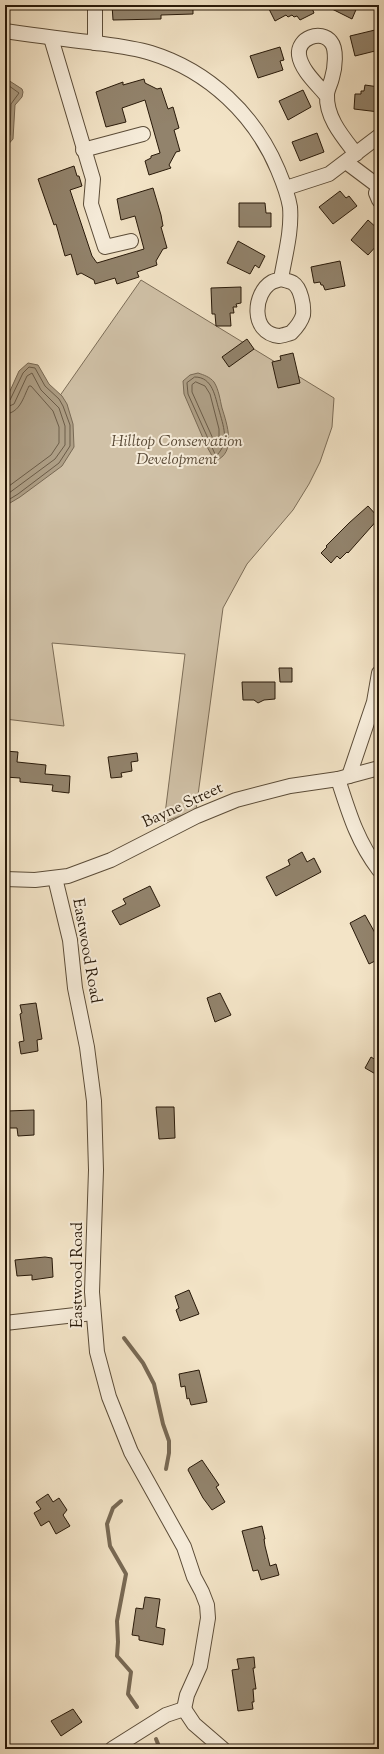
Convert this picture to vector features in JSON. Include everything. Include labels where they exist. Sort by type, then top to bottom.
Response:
[{"type":"street","points":[[95,5],[95,43]]},
{"type":"street","points":[[5,31],[95,43],[152,53],[191,71],[220,89],[238,107],[264,140],[286,188],[290,206],[290,225],[281,279]]},
{"type":"street","points":[[51,38],[83,150],[93,179],[91,204],[105,247],[131,241]]},
{"type":"street","points":[[326,95],[332,121],[351,158],[379,186],[376,193],[379,200]]},
{"type":"street","points":[[83,150],[143,134]]},
{"type":"street","points":[[286,188],[329,174],[379,136]]},
{"type":"street","points":[[379,672],[374,702],[344,778],[354,828],[361,843],[379,870]]},
{"type":"street","name":"Bayne Street","points":[[5,879],[29,880],[68,876],[97,866],[197,816],[236,800],[290,786],[344,778],[379,768]]},
{"type":"street","name":"Eastwood Road","points":[[55,878],[70,940],[75,988],[87,1047],[94,1101],[96,1170],[92,1292],[97,1352],[109,1398],[131,1452],[184,1547],[194,1577],[207,1605],[208,1618],[200,1666],[187,1695],[184,1709]]},
{"type":"street","points":[[5,1323],[93,1313]]},
{"type":"street","points":[[112,1749],[166,1715],[184,1709],[194,1724],[223,1749]]},
{"type":"green space","name":"Hilltop Conservation Development","points":[[141,280],[334,398],[332,427],[320,462],[309,484],[293,510],[247,564],[223,608],[196,810],[164,822],[185,654],[52,643],[64,726],[5,719],[5,474]]},
{"type":"water","points":[[5,78],[22,89],[23,92],[22,97],[15,105],[13,139],[5,148]]},
{"type":"water","points":[[28,363],[38,365],[49,384],[62,396],[67,404],[73,424],[74,447],[62,466],[20,497],[5,506],[5,402],[19,371]]},
{"type":"water","points":[[198,373],[211,379],[216,385],[228,430],[229,438],[226,452],[222,457],[215,461],[206,445],[184,394],[183,381],[190,375]]},
{"type":"building","points":[[112,5],[193,5],[193,14],[161,15],[161,19],[113,20]]},
{"type":"building","points":[[267,5],[318,5],[312,8],[314,13],[300,20],[297,16],[294,17],[292,15],[288,17],[286,15],[275,21]]},
{"type":"building","points":[[324,5],[358,5],[352,19]]},
{"type":"building","points":[[375,30],[379,50],[355,56],[350,36]]},
{"type":"building","points":[[280,47],[284,60],[280,61],[283,70],[258,78],[250,56]]},
{"type":"building","points":[[144,79],[145,83],[157,89],[161,88],[168,109],[173,107],[179,128],[174,130],[180,151],[176,152],[169,165],[171,168],[149,175],[145,161],[151,158],[151,156],[160,153],[145,100],[122,108],[126,122],[106,127],[96,92],[123,82],[123,85]]},
{"type":"building","points":[[365,85],[379,87],[379,112],[354,109],[355,94],[361,94],[361,91],[364,91]]},
{"type":"building","points":[[303,90],[311,107],[288,120],[279,101]]},
{"type":"building","points":[[317,133],[324,152],[300,161],[292,142]]},
{"type":"building","points":[[74,166],[82,186],[70,190],[92,256],[97,263],[144,249],[135,216],[121,220],[117,199],[153,188],[161,215],[163,226],[161,227],[167,248],[163,249],[156,261],[157,265],[137,272],[139,277],[117,284],[115,278],[95,284],[94,280],[81,273],[77,275],[71,254],[65,256],[56,224],[54,225],[38,179]]},
{"type":"building","points":[[340,191],[346,198],[349,196],[357,206],[333,224],[319,207]]},
{"type":"building","points":[[239,203],[265,203],[266,213],[271,213],[271,227],[239,227]]},
{"type":"building","points":[[368,220],[379,230],[379,243],[368,255],[351,240]]},
{"type":"building","points":[[238,241],[265,256],[259,268],[255,265],[250,274],[227,263]]},
{"type":"building","points":[[340,261],[345,286],[325,290],[320,282],[314,283],[311,267]]},
{"type":"building","points":[[241,287],[241,303],[236,304],[237,307],[233,307],[234,313],[230,313],[231,326],[216,326],[215,314],[212,314],[211,288]]},
{"type":"building","points":[[247,339],[254,349],[229,367],[222,357]]},
{"type":"building","points":[[293,353],[300,383],[278,388],[272,362],[281,360],[280,356]]},
{"type":"building","points":[[368,506],[379,518],[348,553],[347,552],[340,559],[337,556],[331,563],[321,553],[349,523]]},
{"type":"building","points":[[279,668],[292,668],[292,682],[280,682]]},
{"type":"building","points":[[242,682],[275,682],[275,699],[264,700],[258,703],[254,700],[243,700]]},
{"type":"building","points":[[5,751],[18,752],[17,762],[46,765],[45,774],[70,776],[69,793],[52,791],[53,785],[20,782],[20,778],[5,777]]},
{"type":"building","points":[[137,753],[138,761],[131,762],[132,771],[121,773],[122,777],[111,778],[108,757]]},
{"type":"building","points":[[302,852],[307,862],[314,858],[321,872],[276,896],[266,877],[290,865],[288,860]]},
{"type":"building","points":[[150,886],[160,906],[120,925],[112,911],[126,904],[123,899]]},
{"type":"building","points":[[365,915],[379,940],[379,959],[369,964],[350,923]]},
{"type":"building","points":[[220,993],[231,1015],[215,1022],[207,998]]},
{"type":"building","points":[[36,1003],[42,1039],[37,1040],[38,1051],[21,1054],[19,1042],[24,1041],[20,1005]]},
{"type":"building","points":[[371,1057],[379,1062],[379,1076],[365,1068]]},
{"type":"building","points":[[156,1107],[174,1107],[175,1138],[159,1139]]},
{"type":"building","points":[[34,1110],[34,1135],[18,1136],[17,1128],[8,1128],[7,1111]]},
{"type":"building","points":[[45,1257],[52,1258],[53,1277],[32,1280],[32,1275],[17,1276],[15,1260]]},
{"type":"building","points":[[189,1290],[199,1314],[180,1321],[176,1310],[179,1308],[175,1296]]},
{"type":"building","points":[[199,1370],[207,1402],[191,1405],[189,1398],[187,1399],[185,1386],[181,1387],[179,1374]]},
{"type":"building","points":[[202,1460],[219,1485],[216,1487],[225,1502],[212,1510],[203,1498],[188,1470]]},
{"type":"building","points":[[48,1494],[53,1502],[59,1498],[67,1510],[63,1515],[70,1526],[56,1534],[49,1521],[41,1526],[34,1513],[41,1509],[36,1502]]},
{"type":"building","points":[[262,1526],[270,1566],[276,1564],[279,1575],[261,1580],[258,1570],[253,1571],[242,1531]]},
{"type":"building","points":[[145,1597],[160,1599],[156,1627],[165,1629],[163,1645],[139,1640],[139,1636],[132,1635],[136,1608],[143,1609]]},
{"type":"building","points":[[254,1657],[255,1668],[253,1668],[256,1689],[253,1689],[253,1709],[238,1711],[232,1670],[239,1669],[237,1659]]},
{"type":"building","points":[[73,1709],[82,1722],[61,1736],[51,1721]]},
{"type":"waterway","points":[[124,1338],[143,1363],[154,1384],[163,1424],[169,1441],[169,1453],[166,1469]]},
{"type":"waterway","points":[[121,1501],[113,1508],[107,1524],[110,1546],[126,1574],[117,1621],[117,1656],[131,1672],[128,1694],[137,1707]]},
{"type":"waterway","points":[[156,1739],[160,1749]]}]
